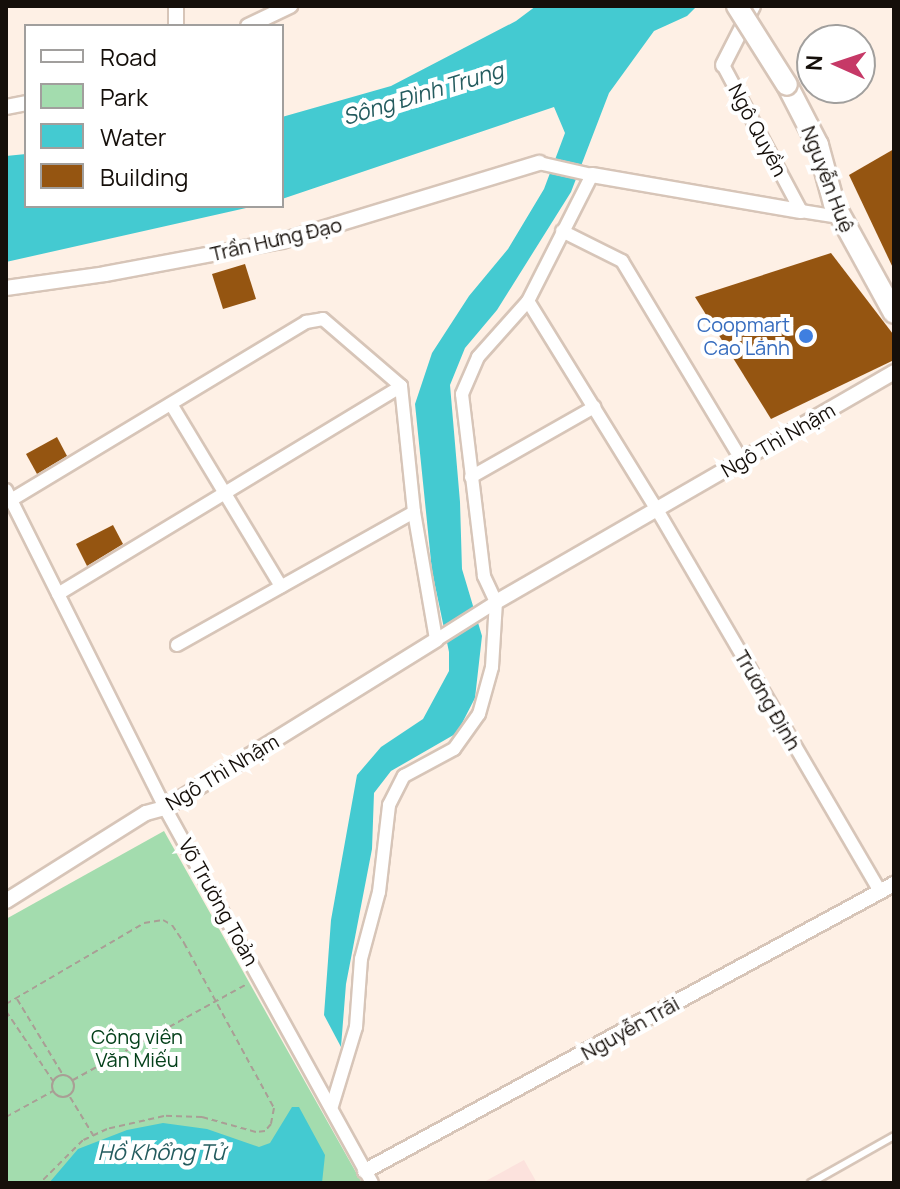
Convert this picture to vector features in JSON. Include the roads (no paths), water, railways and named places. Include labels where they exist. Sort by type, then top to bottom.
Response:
[{"type":"highway","name":"Nguyễn Huệ","points":[[737,6],[787,85],[818,145],[840,217],[894,313]]},
{"type":"street","points":[[252,24],[290,6]]},
{"type":"street","name":"Ngô Quyền","points":[[753,6],[723,65],[801,211]]},
{"type":"street","points":[[539,163],[592,175],[840,217]]},
{"type":"street","name":"Trần Hưng Đạo","points":[[6,288],[105,274],[282,241],[539,163]]},
{"type":"street","points":[[332,1106],[356,1027],[361,959],[379,892],[389,805],[404,776],[454,749],[479,714],[492,667],[496,602],[484,576],[462,408],[466,377],[478,357],[528,301],[592,175]]},
{"type":"street","points":[[562,231],[622,261],[742,461]]},
{"type":"street","name":"Trương Định","points":[[528,301],[656,508],[880,892]]},
{"type":"street","points":[[8,495],[171,404],[306,322],[323,319],[401,386],[414,512],[436,640],[496,602]]},
{"type":"street","name":"Ngô Thì Nhậm","points":[[496,602],[894,372]]},
{"type":"street","points":[[58,594],[401,386]]},
{"type":"street","points":[[171,404],[281,586]]},
{"type":"street","points":[[471,477],[594,407]]},
{"type":"street","name":"Võ Trường Toản","points":[[8,495],[165,808],[332,1106],[368,1177]]},
{"type":"street","points":[[177,645],[414,512]]},
{"type":"street","name":"Ngô Thì Nhậm","points":[[6,901],[146,813],[165,808],[436,640]]},
{"type":"street","name":"Nguyễn Trãi","points":[[368,1177],[894,884]]},
{"type":"lane","points":[[811,1183],[894,1136]]},
{"type":"water","name":"Sông Đình Trung","points":[[536,6],[697,6],[687,16],[654,31],[609,93],[571,192],[497,310],[465,348],[450,385],[462,569],[482,636],[475,698],[457,733],[391,771],[374,793],[372,849],[346,984],[341,1047],[324,1015],[331,920],[357,775],[381,747],[423,719],[449,671],[449,652],[432,571],[415,404],[432,353],[469,296],[508,249],[544,189],[565,133],[554,107],[284,198],[284,116],[391,86],[516,21]]},
{"type":"water","points":[[24,154],[24,208],[246,208],[6,262],[6,156]]},
{"type":"water","name":"Hồ Khổng Tử","points":[[292,1107],[299,1107],[325,1155],[322,1183],[49,1183],[78,1149],[127,1130],[163,1123],[207,1129],[259,1147],[270,1143]]},
{"type":"place","name":"Coopmart Cao Lãnh","points":[[806,336]]},
{"type":"park label","name":"Công viên Văn Miếu","points":[[137,1048]]}]
